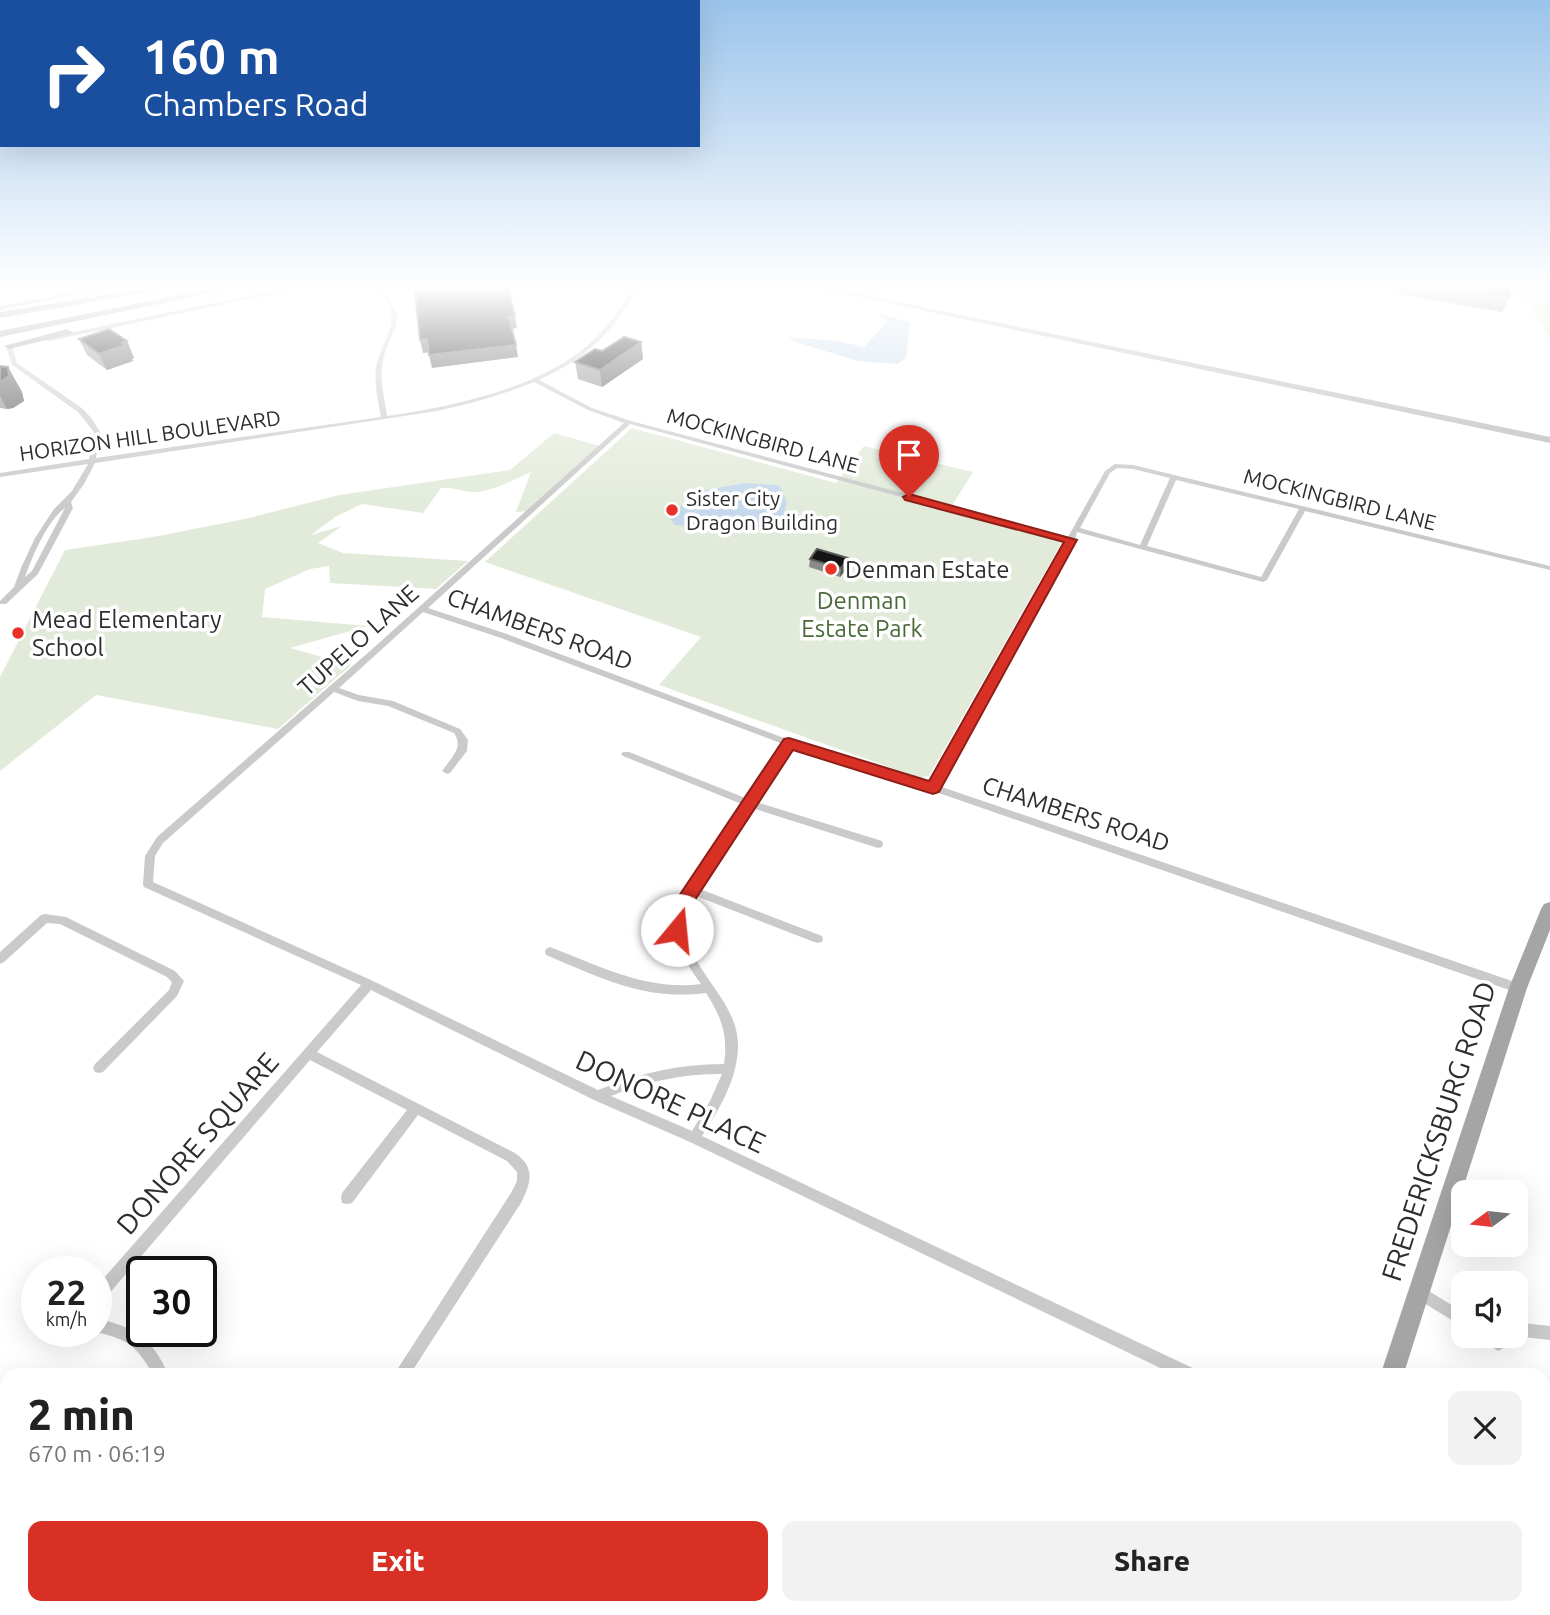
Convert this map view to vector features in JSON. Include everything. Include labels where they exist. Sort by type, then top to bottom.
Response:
[{"type":"main road","points":[[1173,361],[1550,440]]},
{"type":"main road","name":"FREDERICKSBURG ROAD","points":[[1393,1368],[1518,988],[1550,909]]},
{"type":"street","points":[[13,361],[18,368],[48,385],[94,426],[98,446],[94,460],[31,555],[18,588]]},
{"type":"street","points":[[381,361],[384,418]]},
{"type":"street","name":"HORIZON HILL BOULEVARD","points":[[0,475],[384,418],[458,404],[534,380],[570,361]]},
{"type":"street","name":"MOCKINGBIRD LANE","points":[[534,380],[590,409],[629,422],[1071,540]]},
{"type":"street","name":"TUPELO LANE","points":[[149,861],[160,840],[629,422]]},
{"type":"street","name":"MOCKINGBIRD LANE","points":[[1077,530],[1107,472],[1115,466],[1122,466],[1550,568]]},
{"type":"street","points":[[1143,547],[1174,477]]},
{"type":"street","points":[[3,602],[36,572],[69,508],[68,502]]},
{"type":"street","points":[[933,788],[1077,530],[1263,580],[1303,508]]},
{"type":"street","points":[[31,555],[45,554]]},
{"type":"street","name":"CHAMBERS ROAD","points":[[422,609],[504,636],[789,743],[933,788],[1518,988]]},
{"type":"street","points":[[332,689],[358,698],[390,703],[457,731],[463,740],[462,751],[447,771]]},
{"type":"street","points":[[694,1138],[719,1097],[732,1055],[730,1032],[721,1003],[687,956],[679,938],[681,910],[789,743]]},
{"type":"street","points":[[626,754],[749,803],[878,844]]},
{"type":"street","name":"DONORE PLACE","points":[[149,861],[148,884],[369,984],[598,1096],[694,1138],[1177,1368]]},
{"type":"street","points":[[692,890],[818,939]]},
{"type":"street","points":[[0,959],[46,918],[62,920],[172,974],[178,981],[173,993],[99,1068]]},
{"type":"street","points":[[550,953],[654,991],[689,993],[710,988]]},
{"type":"street","name":"DONORE SQUARE","points":[[112,1280],[369,984]]},
{"type":"street","name":"DONORE SQUARE","points":[[309,1053],[518,1162],[523,1168],[525,1183],[405,1368]]},
{"type":"street","points":[[598,1096],[637,1080],[686,1068],[729,1069]]},
{"type":"street","points":[[347,1198],[416,1108]]},
{"type":"street","points":[[1417,1291],[1451,1312]]},
{"type":"street","points":[[112,1330],[135,1337],[143,1344],[157,1368]]},
{"type":"street","points":[[1528,1331],[1550,1333]]},
{"type":"green space","name":"Denman Estate Park","points":[[632,428],[836,483],[864,446],[973,472],[948,512],[1062,542],[929,776],[920,778],[659,685],[701,637],[485,562]]},
{"type":"green space","points":[[554,433],[600,446],[526,511],[516,512],[531,472],[487,490],[469,492],[441,488],[423,513],[362,504],[335,517],[311,535],[342,526],[318,543],[343,553],[468,561],[436,589],[330,583],[329,566],[310,569],[265,589],[262,617],[368,626],[290,648],[351,665],[278,729],[96,695],[0,771],[0,677],[65,550],[153,537],[245,519],[339,495],[510,470]]},
{"type":"water","points":[[863,361],[902,361],[898,364]]},
{"type":"water","points":[[744,483],[779,485],[787,502],[780,526],[730,529],[675,525],[671,520],[679,507],[689,503],[689,498],[706,490]]},
{"type":"building","points":[[576,361],[613,361],[600,370]]},
{"type":"building","points":[[0,366],[8,367],[9,376],[0,382]]},
{"type":"building","points":[[817,549],[848,558],[841,568],[810,559]]},
{"type":"place","name":"Sister City Dragon Building","points":[[672,510]]},
{"type":"place","name":"Denman Estate","points":[[831,569]]},
{"type":"place","name":"Mead Elementary School","points":[[18,633]]},
{"type":"route","points":[[677,930],[685,901],[789,743],[933,788],[1071,540],[909,497]]}]
